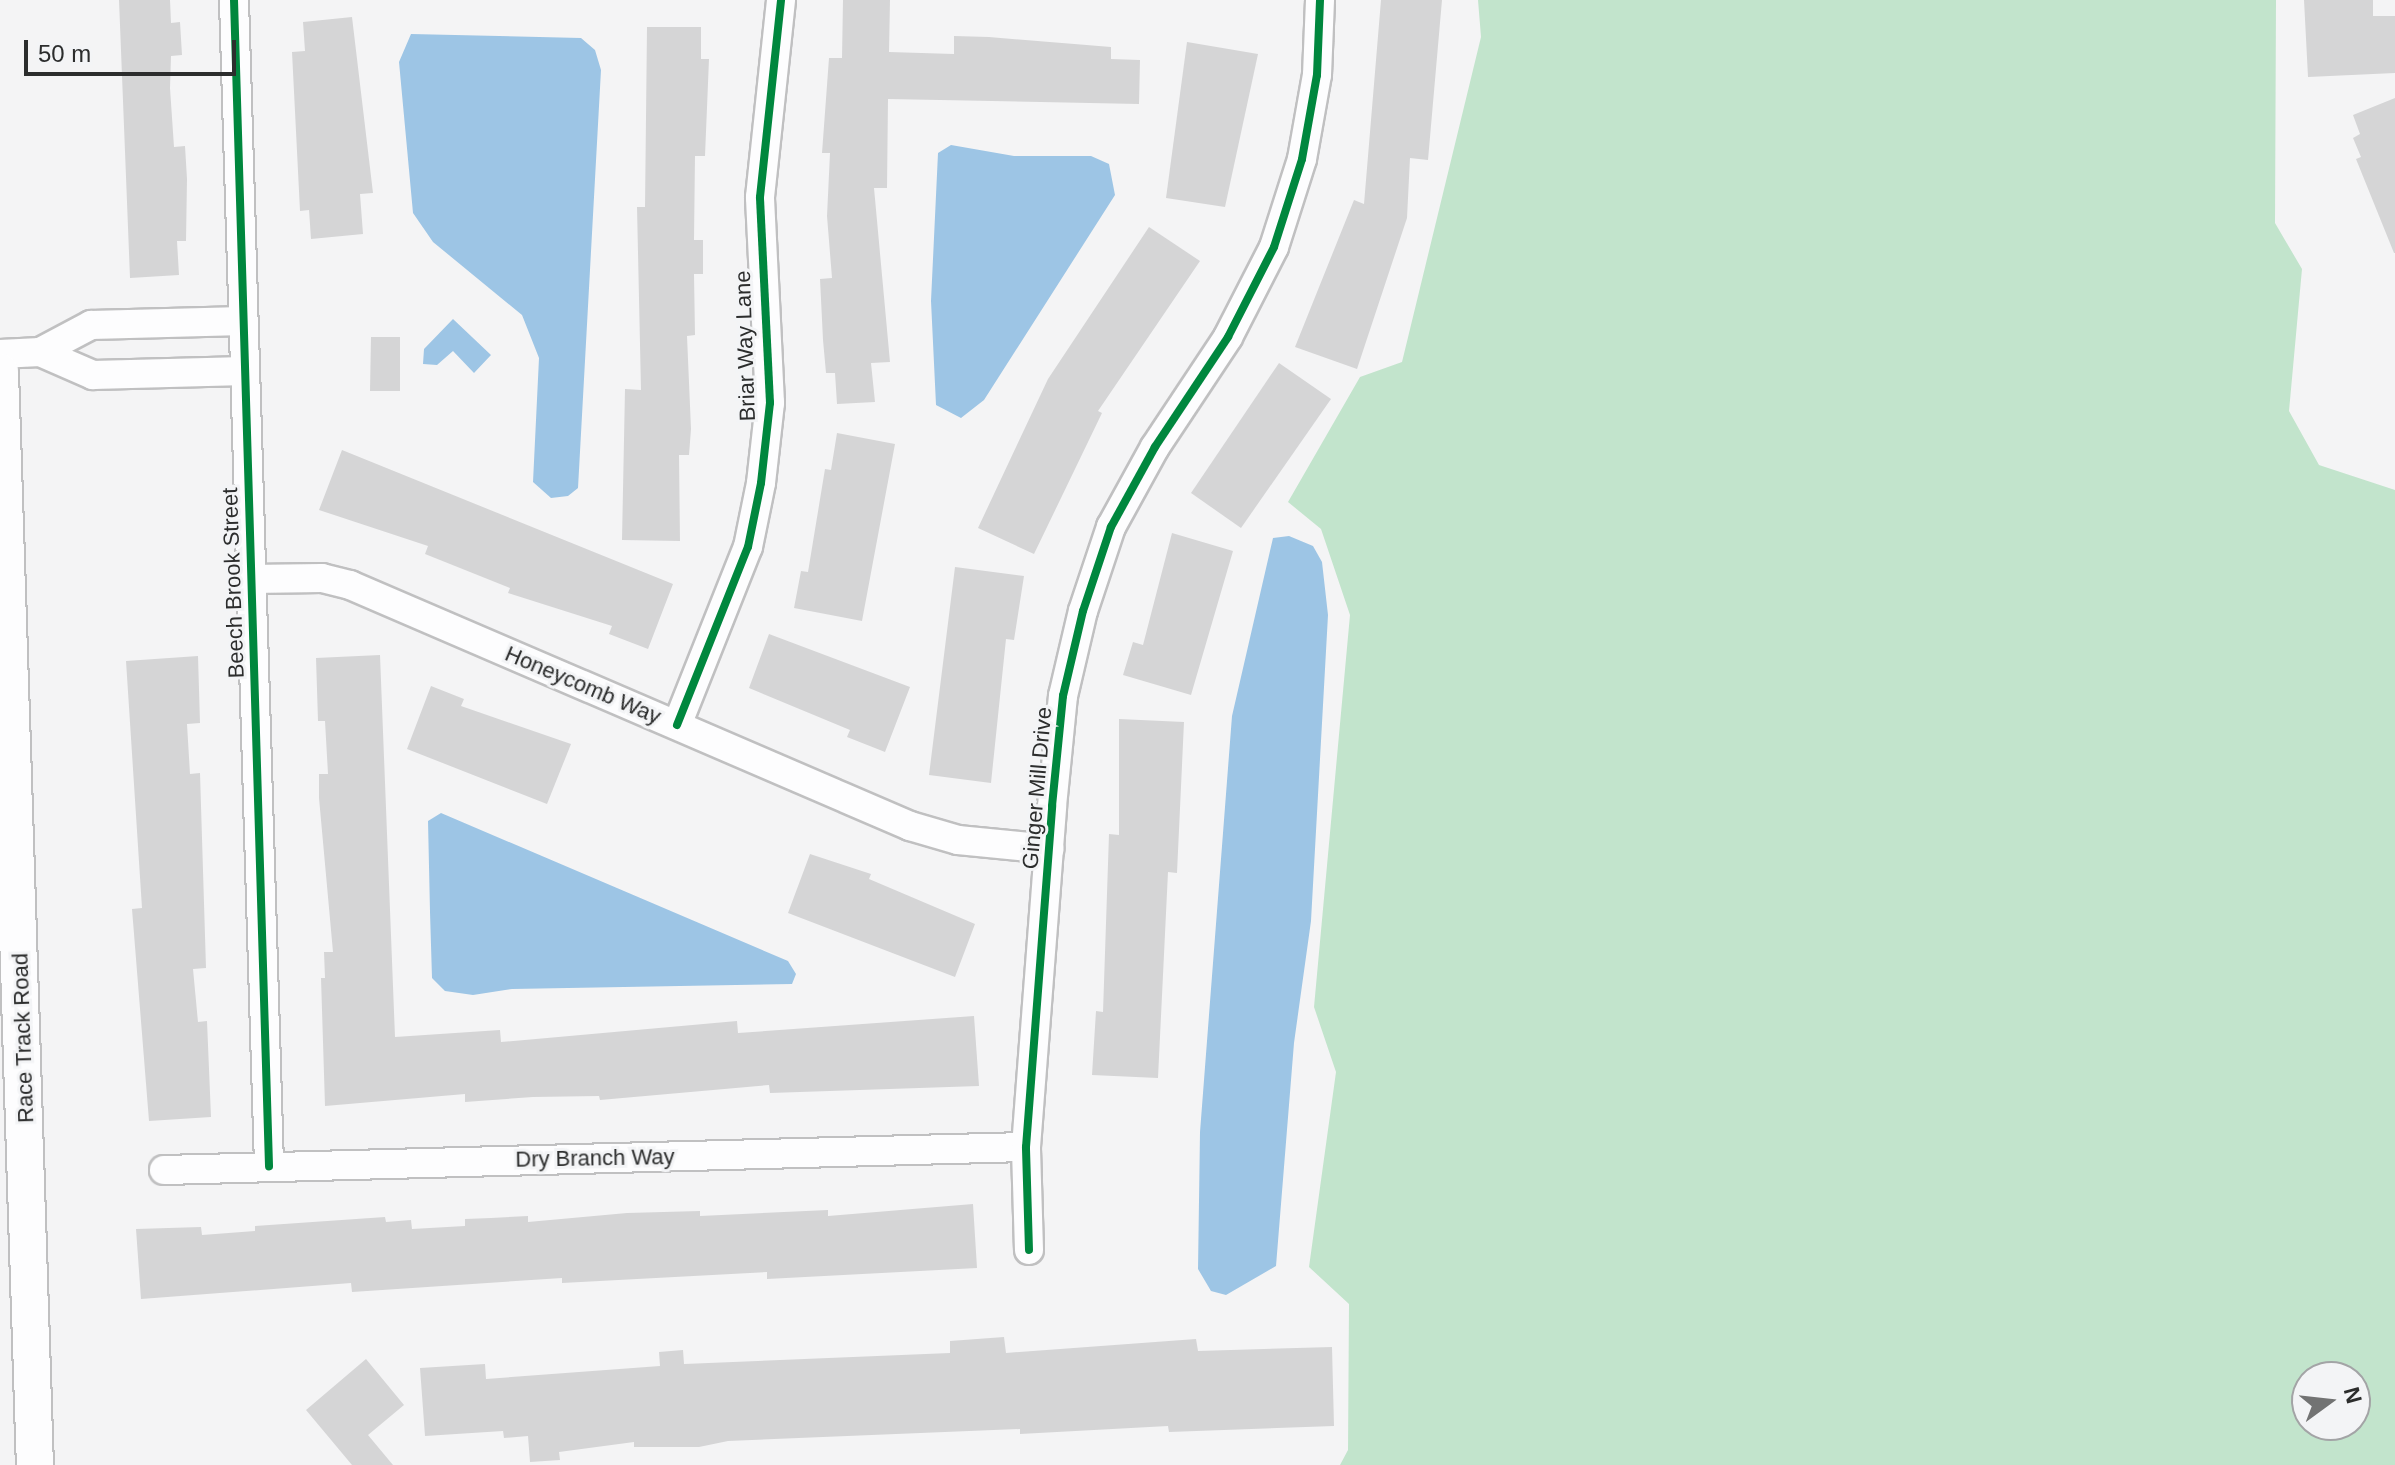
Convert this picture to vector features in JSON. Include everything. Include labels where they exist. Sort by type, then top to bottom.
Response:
[{"type":"main road","name":"Race Track Road","points":[[0,372],[35,1465]]},
{"type":"street","name":"Beech Brook Street","points":[[234,0],[269,1166]]},
{"type":"street","name":"Briar Way Lane","points":[[677,725],[748,547],[761,483],[770,403],[760,197],[781,0]]},
{"type":"street","name":"Ginger Mill Drive","points":[[1029,1250],[1026,1147],[1063,696],[1083,611],[1111,527],[1155,447],[1228,337],[1274,247],[1302,159],[1317,75],[1320,0]]},
{"type":"street","points":[[0,354],[40,352],[91,325],[243,321]]},
{"type":"street","points":[[40,352],[93,375],[245,371]]},
{"type":"street","name":"Honeycomb Way","points":[[251,579],[322,578],[350,585],[910,826],[958,840],[1050,849]]},
{"type":"street","name":"Dry Branch Way","points":[[164,1170],[1026,1147]]},
{"type":"green space","points":[[1478,0],[2276,0],[2275,223],[2302,269],[2289,411],[2319,465],[2395,490],[2395,1465],[1340,1465],[1348,1450],[1349,1304],[1309,1267],[1336,1072],[1314,1007],[1350,615],[1321,529],[1288,502],[1360,377],[1402,362],[1481,37]]},
{"type":"water","points":[[411,34],[581,38],[595,50],[601,70],[578,488],[568,496],[551,498],[533,482],[539,358],[522,315],[433,242],[413,213],[399,62]]},
{"type":"water","points":[[951,145],[1014,156],[1091,156],[1109,164],[1115,195],[984,400],[961,418],[936,405],[931,301],[938,153]]},
{"type":"water","points":[[453,319],[491,355],[474,373],[453,351],[437,365],[423,364],[424,349]]},
{"type":"water","points":[[1289,536],[1313,546],[1322,562],[1328,615],[1311,921],[1294,1043],[1276,1266],[1226,1295],[1211,1291],[1198,1269],[1200,1132],[1232,716],[1273,538]]},
{"type":"water","points":[[441,813],[788,961],[796,974],[792,984],[512,989],[473,995],[445,991],[432,978],[430,912],[428,821]]},
{"type":"building","points":[[119,0],[170,0],[171,23],[180,22],[182,55],[171,56],[170,88],[174,147],[185,146],[187,179],[186,241],[177,241],[179,275],[130,278]]},
{"type":"building","points":[[843,0],[890,0],[889,52],[954,54],[954,36],[989,37],[1111,47],[1111,59],[1140,60],[1139,104],[888,99],[887,188],[874,188],[890,362],[871,363],[875,402],[837,404],[835,373],[826,373],[820,279],[832,278],[827,216],[830,153],[822,153],[829,58],[842,58]]},
{"type":"building","points":[[1381,0],[1442,0],[1428,160],[1410,158],[1407,218],[1357,369],[1295,347],[1354,200],[1364,204]]},
{"type":"building","points":[[2304,0],[2373,0],[2373,16],[2395,16],[2395,73],[2308,77]]},
{"type":"building","points":[[352,17],[373,193],[360,194],[363,234],[311,239],[309,210],[300,211],[292,52],[305,51],[303,22]]},
{"type":"building","points":[[647,27],[701,27],[701,59],[709,59],[705,156],[695,156],[694,240],[703,240],[703,274],[694,274],[695,335],[687,336],[691,429],[689,455],[679,455],[680,541],[622,540],[625,389],[641,390],[637,207],[645,207]]},
{"type":"building","points":[[1187,42],[1258,54],[1225,207],[1166,198]]},
{"type":"building","points":[[2395,98],[2394,253],[2356,159],[2361,157],[2353,138],[2360,134],[2353,115]]},
{"type":"building","points":[[1149,227],[1200,261],[1098,411],[1102,413],[1034,554],[978,528],[1048,379]]},
{"type":"building","points":[[371,337],[400,337],[400,391],[370,391]]},
{"type":"building","points":[[1279,363],[1331,399],[1241,528],[1191,493]]},
{"type":"building","points":[[837,433],[895,444],[862,621],[794,608],[801,571],[808,572],[825,469],[831,470]]},
{"type":"building","points":[[342,450],[673,584],[648,649],[609,634],[612,626],[508,593],[510,588],[425,554],[428,546],[319,510]]},
{"type":"building","points":[[1172,533],[1233,551],[1191,695],[1123,675],[1133,642],[1143,645]]},
{"type":"building","points":[[955,567],[1024,576],[1014,640],[1006,639],[991,783],[929,775]]},
{"type":"building","points":[[769,634],[910,687],[885,752],[847,737],[850,730],[749,688]]},
{"type":"building","points":[[380,655],[395,1037],[500,1030],[501,1042],[737,1021],[738,1033],[974,1016],[979,1086],[770,1093],[769,1085],[600,1100],[599,1096],[465,1102],[465,1094],[325,1106],[321,978],[325,978],[324,952],[333,952],[319,798],[319,774],[328,774],[325,721],[318,721],[316,658]]},
{"type":"building","points":[[198,656],[200,723],[187,724],[190,774],[200,773],[206,968],[193,969],[198,1022],[207,1021],[211,1117],[149,1121],[132,909],[142,908],[126,661]]},
{"type":"building","points":[[431,686],[464,699],[461,706],[571,744],[547,804],[407,749]]},
{"type":"building","points":[[1119,719],[1184,722],[1177,873],[1168,872],[1158,1078],[1092,1075],[1096,1011],[1103,1012],[1109,834],[1119,835]]},
{"type":"building","points":[[810,854],[871,874],[869,879],[975,924],[955,977],[788,913]]},
{"type":"building","points":[[973,1204],[977,1268],[767,1279],[767,1272],[562,1283],[562,1278],[352,1292],[351,1283],[141,1299],[136,1229],[201,1227],[202,1235],[255,1231],[255,1226],[385,1217],[386,1222],[411,1220],[412,1229],[465,1226],[465,1219],[528,1216],[528,1222],[627,1213],[700,1211],[700,1216],[828,1210],[828,1216]]},
{"type":"building","points":[[1004,1337],[1006,1353],[1196,1339],[1198,1351],[1332,1347],[1334,1426],[1169,1432],[1168,1426],[1020,1434],[1020,1429],[728,1441],[699,1447],[634,1447],[634,1442],[559,1452],[560,1460],[530,1462],[528,1436],[504,1438],[503,1431],[425,1436],[420,1368],[485,1364],[486,1379],[660,1366],[659,1352],[683,1350],[684,1364],[950,1353],[950,1341]]},
{"type":"building","points":[[366,1359],[404,1405],[368,1435],[393,1465],[352,1465],[306,1410]]},
{"type":"cycle path","points":[[234,0],[269,1166]]},
{"type":"cycle path","points":[[677,725],[748,547],[761,483],[770,403],[760,197],[781,0]]},
{"type":"cycle path","points":[[1029,1250],[1026,1147],[1063,696],[1083,611],[1111,527],[1155,447],[1228,337],[1274,247],[1302,159],[1317,75],[1320,0]]}]
